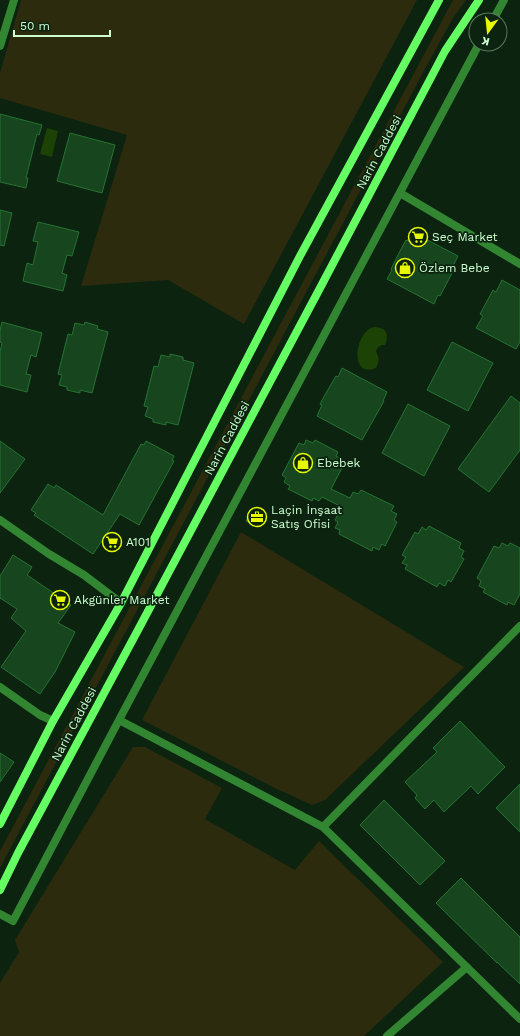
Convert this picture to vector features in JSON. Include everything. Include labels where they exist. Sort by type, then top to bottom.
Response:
[{"type":"main road","name":"Narin Caddesi","points":[[0,824],[53,721],[120,602],[300,256],[439,0]]},
{"type":"main road","name":"Narin Caddesi","points":[[0,890],[18,853],[312,304],[445,51],[479,0]]},
{"type":"street","points":[[0,46],[14,0]]},
{"type":"street","points":[[497,12],[504,0]]},
{"type":"street","points":[[0,914],[13,920],[475,52]]},
{"type":"street","points":[[400,193],[520,264]]},
{"type":"street","points":[[0,520],[49,554],[84,575],[120,602]]},
{"type":"street","points":[[323,827],[520,626]]},
{"type":"street","points":[[0,687],[40,715],[53,721]]},
{"type":"street","points":[[119,720],[323,827],[520,1019]]},
{"type":"street","points":[[387,1036],[466,967]]},
{"type":"shaded area","points":[[21,0],[417,0],[244,324],[168,280],[81,286],[127,135],[0,98],[0,73]]},
{"type":"shaded area","points":[[453,0],[466,0],[453,18],[426,67],[0,868],[0,851]]},
{"type":"shaded area","points":[[47,128],[58,131],[52,157],[40,154]]},
{"type":"shaded area","points":[[375,327],[384,330],[387,338],[385,345],[379,346],[376,351],[379,360],[376,368],[367,370],[361,367],[358,361],[359,344],[368,330]]},
{"type":"shaded area","points":[[241,532],[464,667],[325,800],[312,805],[277,789],[142,720]]},
{"type":"shaded area","points":[[133,747],[145,747],[222,788],[205,819],[295,870],[319,841],[443,962],[364,1036],[0,1036],[0,983],[19,952],[15,940]]},
{"type":"building","points":[[0,114],[42,125],[39,135],[37,134],[26,178],[28,178],[26,188],[0,182]]},
{"type":"building","points":[[70,133],[115,145],[102,193],[57,181]]},
{"type":"building","points":[[0,210],[12,213],[4,246],[0,245]]},
{"type":"building","points":[[38,222],[79,232],[72,256],[67,255],[62,273],[67,275],[63,291],[23,281],[27,263],[33,265],[38,242],[33,241]]},
{"type":"building","points":[[412,232],[458,256],[450,277],[434,304],[387,279],[400,251]]},
{"type":"building","points":[[502,280],[520,290],[520,342],[516,349],[476,328],[483,316],[480,314],[493,290],[496,292]]},
{"type":"building","points":[[2,322],[42,333],[36,357],[31,355],[26,374],[31,375],[27,392],[0,385],[0,352],[2,343],[0,342],[0,330]]},
{"type":"building","points":[[85,322],[98,326],[97,329],[108,332],[92,393],[80,390],[80,393],[67,390],[67,387],[59,385],[62,375],[58,374],[68,334],[72,335],[75,323],[84,325]]},
{"type":"building","points":[[452,342],[493,363],[468,411],[427,390]]},
{"type":"building","points":[[170,354],[183,357],[183,360],[194,363],[178,425],[166,422],[166,425],[153,422],[153,419],[145,416],[148,407],[144,406],[154,366],[158,367],[161,355],[170,357]]},
{"type":"building","points":[[342,368],[387,392],[384,401],[362,440],[317,416],[322,405],[320,404],[336,376],[338,377]]},
{"type":"building","points":[[511,396],[520,403],[520,450],[489,492],[458,469]]},
{"type":"building","points":[[408,404],[450,426],[424,476],[382,453]]},
{"type":"building","points":[[306,440],[313,443],[315,440],[338,452],[336,456],[342,459],[339,464],[343,466],[331,489],[350,498],[353,492],[358,494],[361,490],[394,506],[391,511],[397,514],[394,520],[397,522],[385,546],[382,544],[379,550],[373,547],[372,551],[339,534],[340,530],[335,528],[338,522],[335,520],[342,507],[322,497],[319,501],[313,498],[312,501],[288,489],[290,486],[284,482],[286,478],[282,475],[299,443],[304,445]]},
{"type":"building","points":[[0,441],[25,459],[0,493]]},
{"type":"building","points":[[146,441],[174,456],[172,460],[174,461],[139,525],[120,514],[93,554],[34,515],[36,513],[31,510],[48,484],[54,488],[56,485],[103,515],[141,444],[144,445]]},
{"type":"building","points":[[252,508],[265,514],[258,527],[246,521]]},
{"type":"building","points":[[429,526],[461,543],[459,548],[464,551],[461,557],[464,559],[451,582],[448,580],[445,586],[439,583],[437,587],[405,569],[407,565],[402,563],[406,557],[402,555],[415,532],[418,534],[422,527],[426,530]]},
{"type":"building","points":[[502,543],[508,546],[510,543],[520,548],[520,594],[514,605],[508,602],[507,605],[483,592],[485,589],[479,586],[481,581],[477,578],[494,546],[499,548]]},
{"type":"building","points":[[13,555],[32,567],[27,575],[71,605],[58,623],[75,632],[55,672],[40,694],[1,667],[26,631],[11,618],[17,609],[0,598],[0,576]]},
{"type":"building","points":[[460,721],[505,767],[478,794],[471,786],[444,812],[434,800],[425,809],[415,798],[417,795],[405,782],[437,752],[433,748]]},
{"type":"building","points":[[0,753],[14,762],[0,782]]},
{"type":"building","points":[[520,784],[520,832],[496,808]]},
{"type":"building","points":[[384,800],[445,861],[420,885],[360,825]]},
{"type":"building","points":[[461,878],[520,937],[520,984],[436,903]]},
{"type":"place","name":"Seç Market","points":[[418,237]]},
{"type":"place","name":"Özlem Bebe","points":[[405,268]]},
{"type":"place","name":"Ebebek","points":[[303,463]]},
{"type":"place","name":"Laçin İnşaat Satış Ofisi","points":[[257,517]]},
{"type":"place","name":"A101","points":[[112,542]]},
{"type":"place","name":"Akgünler Market","points":[[60,600]]}]
